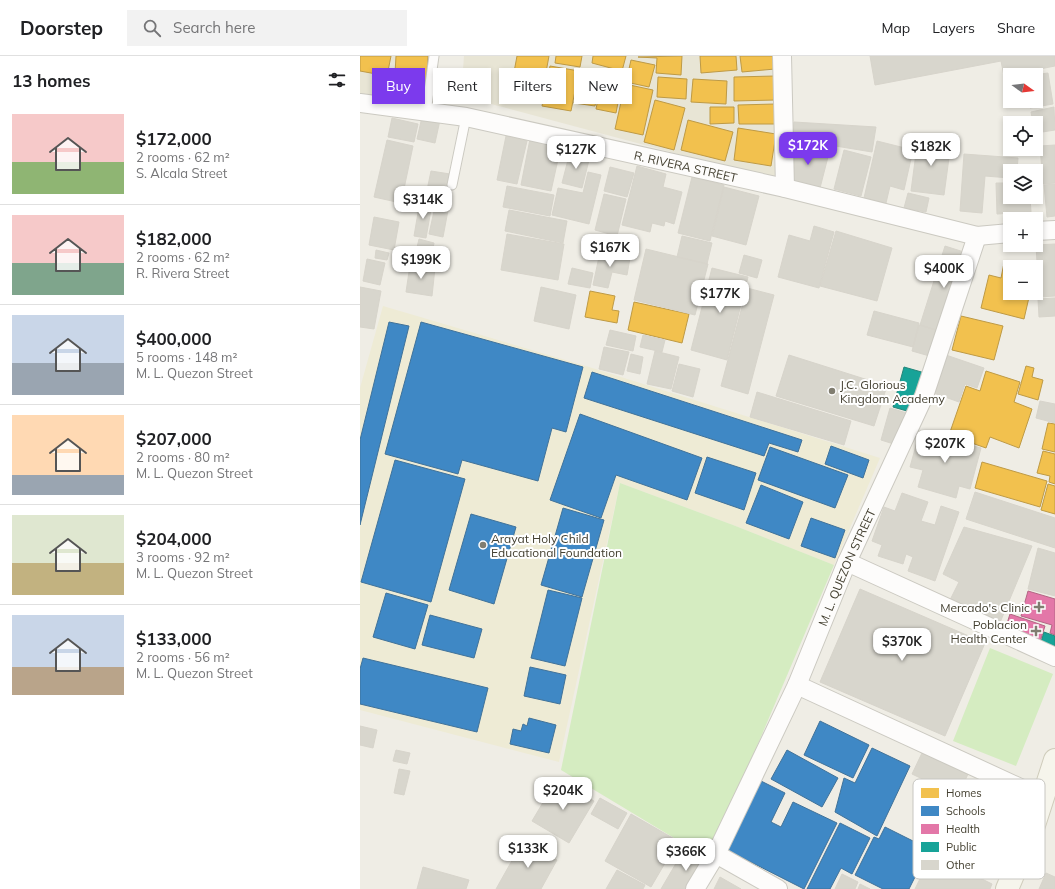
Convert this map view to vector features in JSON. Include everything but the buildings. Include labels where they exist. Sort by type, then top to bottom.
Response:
[{"type":"main road","points":[[1045,789],[1055,760]]},
{"type":"main road","points":[[1008,889],[1012,879]]},
{"type":"street","points":[[782,56],[785,188]]},
{"type":"street","name":"R. RIVERA STREET","points":[[360,103],[466,117],[785,188],[977,236],[1003,234]]},
{"type":"street","points":[[1043,231],[1055,230]]},
{"type":"street","name":"M. L. QUEZON STREET","points":[[695,889],[716,854],[798,685],[848,562],[924,396],[977,236]]},
{"type":"street","points":[[848,562],[1055,657]]},
{"type":"street","points":[[798,685],[1001,779]]},
{"type":"street","points":[[716,854],[778,889]]},
{"type":"lane","points":[[426,112],[434,56]]},
{"type":"lane","points":[[452,185],[466,117]]},
{"type":"shaded area","points":[[360,56],[411,56],[410,68],[372,68],[372,97],[360,96]]},
{"type":"shaded area","points":[[464,56],[778,56],[781,139],[775,180],[491,104],[491,68],[463,68]]},
{"type":"shaded area","name":"Arayat Holy Child Educational Foundation","points":[[383,306],[589,367],[880,458],[834,565],[733,525],[620,483],[559,762],[360,710],[360,388]]},
{"type":"green space","points":[[620,483],[733,525],[834,565],[709,859],[561,770]]},
{"type":"green space","points":[[990,648],[1053,674],[1016,766],[953,741]]},
{"type":"place","name":"J.C. Glorious Kingdom Academy","points":[[832,391]]},
{"type":"place","name":"Arayat Holy Child Educational Foundation","points":[[483,545]]},
{"type":"place","name":"Mercado's Clinic","points":[[1039,607]]},
{"type":"place","name":"Poblacion Health Center","points":[[1036,631]]}]
